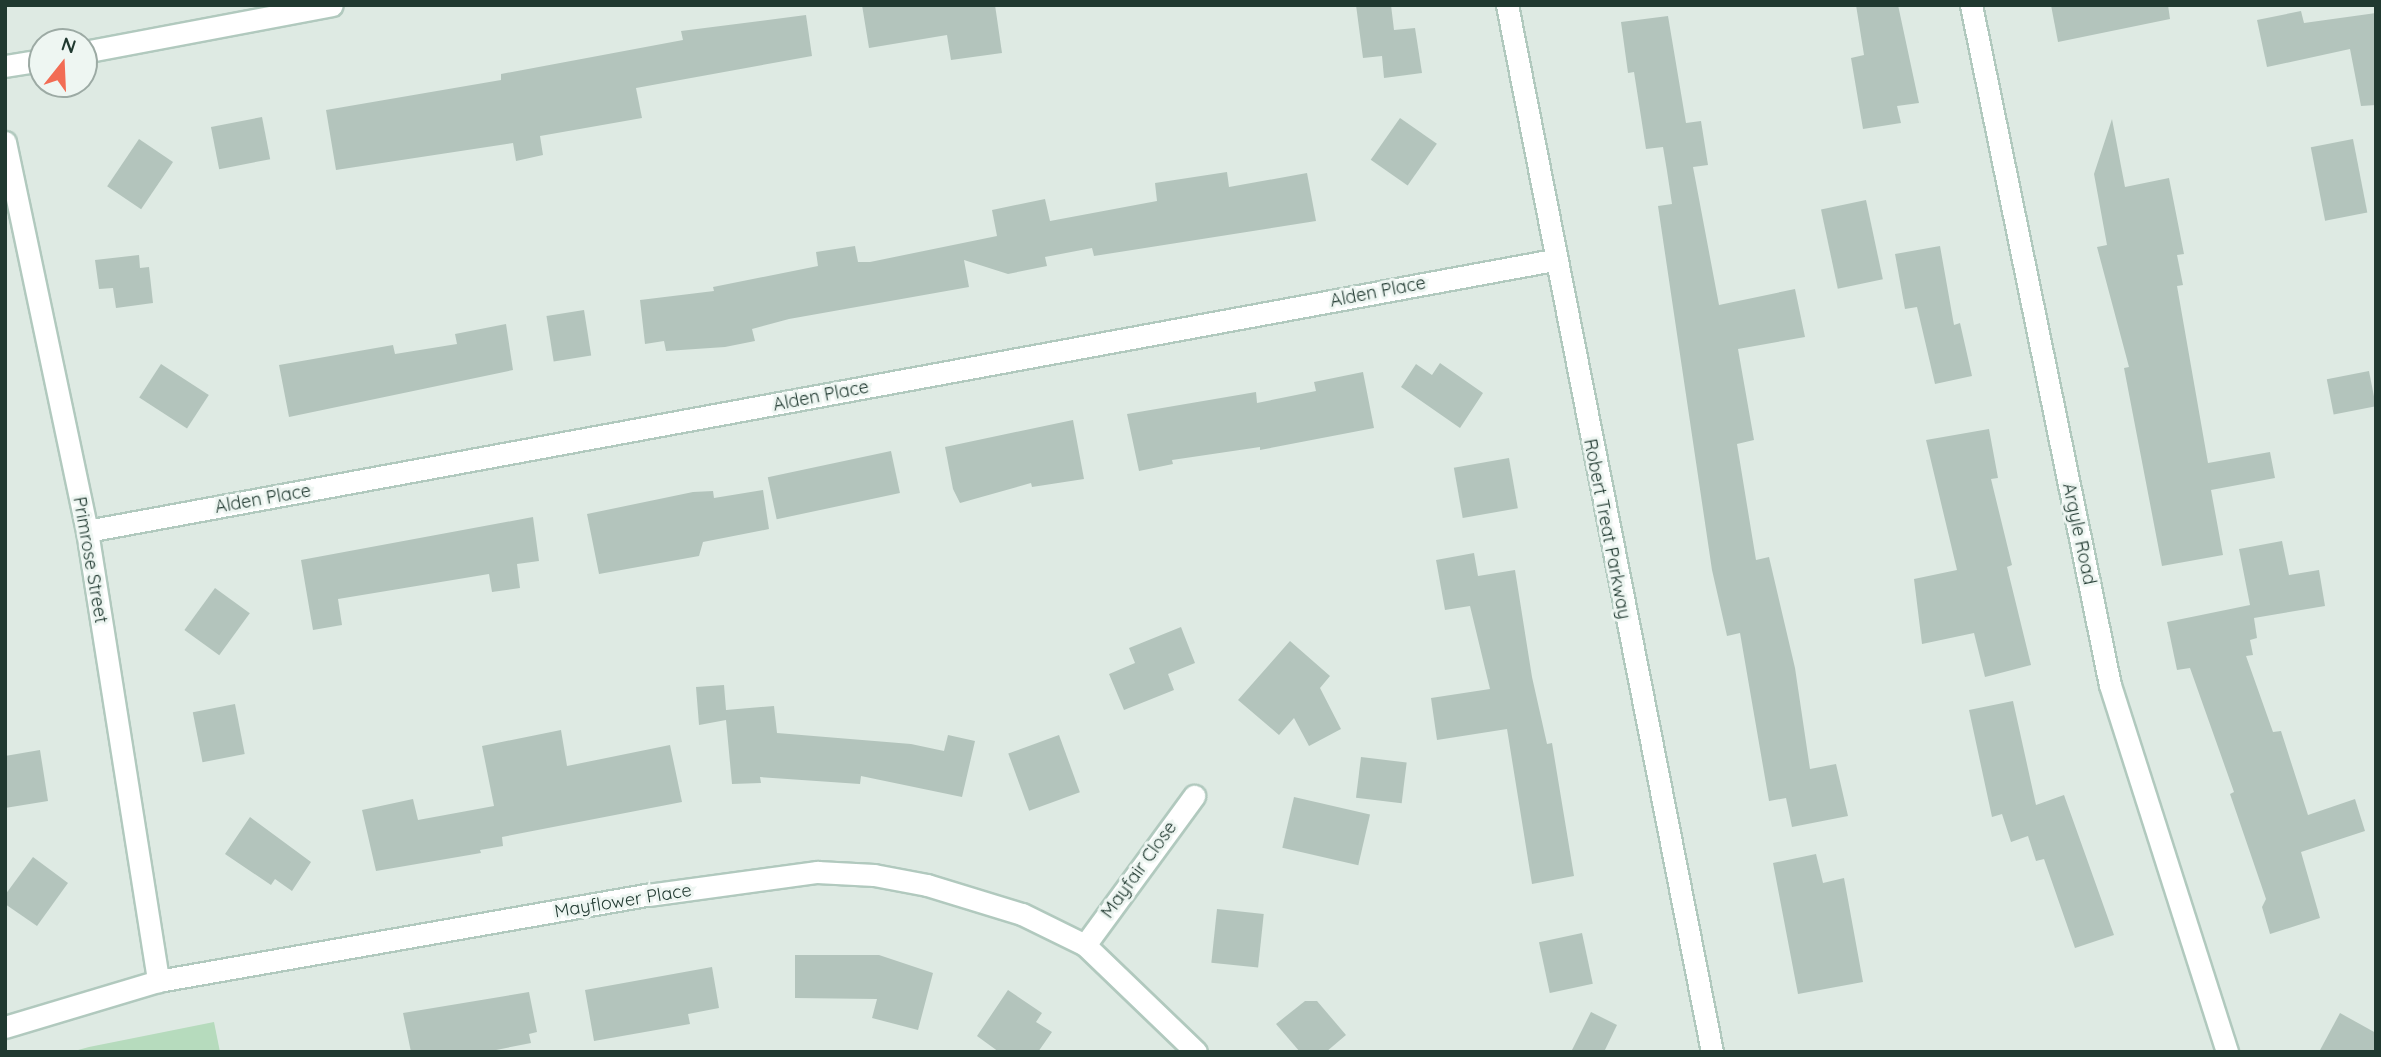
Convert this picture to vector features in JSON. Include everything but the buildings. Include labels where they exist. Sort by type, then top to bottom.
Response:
[{"type":"street","points":[[98,49],[332,5]]},
{"type":"street","name":"Robert Treat Parkway","points":[[1507,5],[1554,260],[1712,1052]]},
{"type":"street","name":"Argyle Road","points":[[1972,5],[2110,685],[2227,1052]]},
{"type":"street","points":[[5,66],[28,62]]},
{"type":"street","name":"Primrose Street","points":[[5,142],[87,531],[158,981]]},
{"type":"street","name":"Alden Place","points":[[87,531],[1554,260]]},
{"type":"street","name":"Mayfair Close","points":[[1085,945],[1194,796]]},
{"type":"street","name":"Mayflower Place","points":[[5,1027],[158,981],[648,895],[817,872],[874,874],[974,897],[1022,914],[1085,945],[1196,1052]]},
{"type":"green space","points":[[214,1022],[220,1052],[71,1052],[89,1047]]}]
